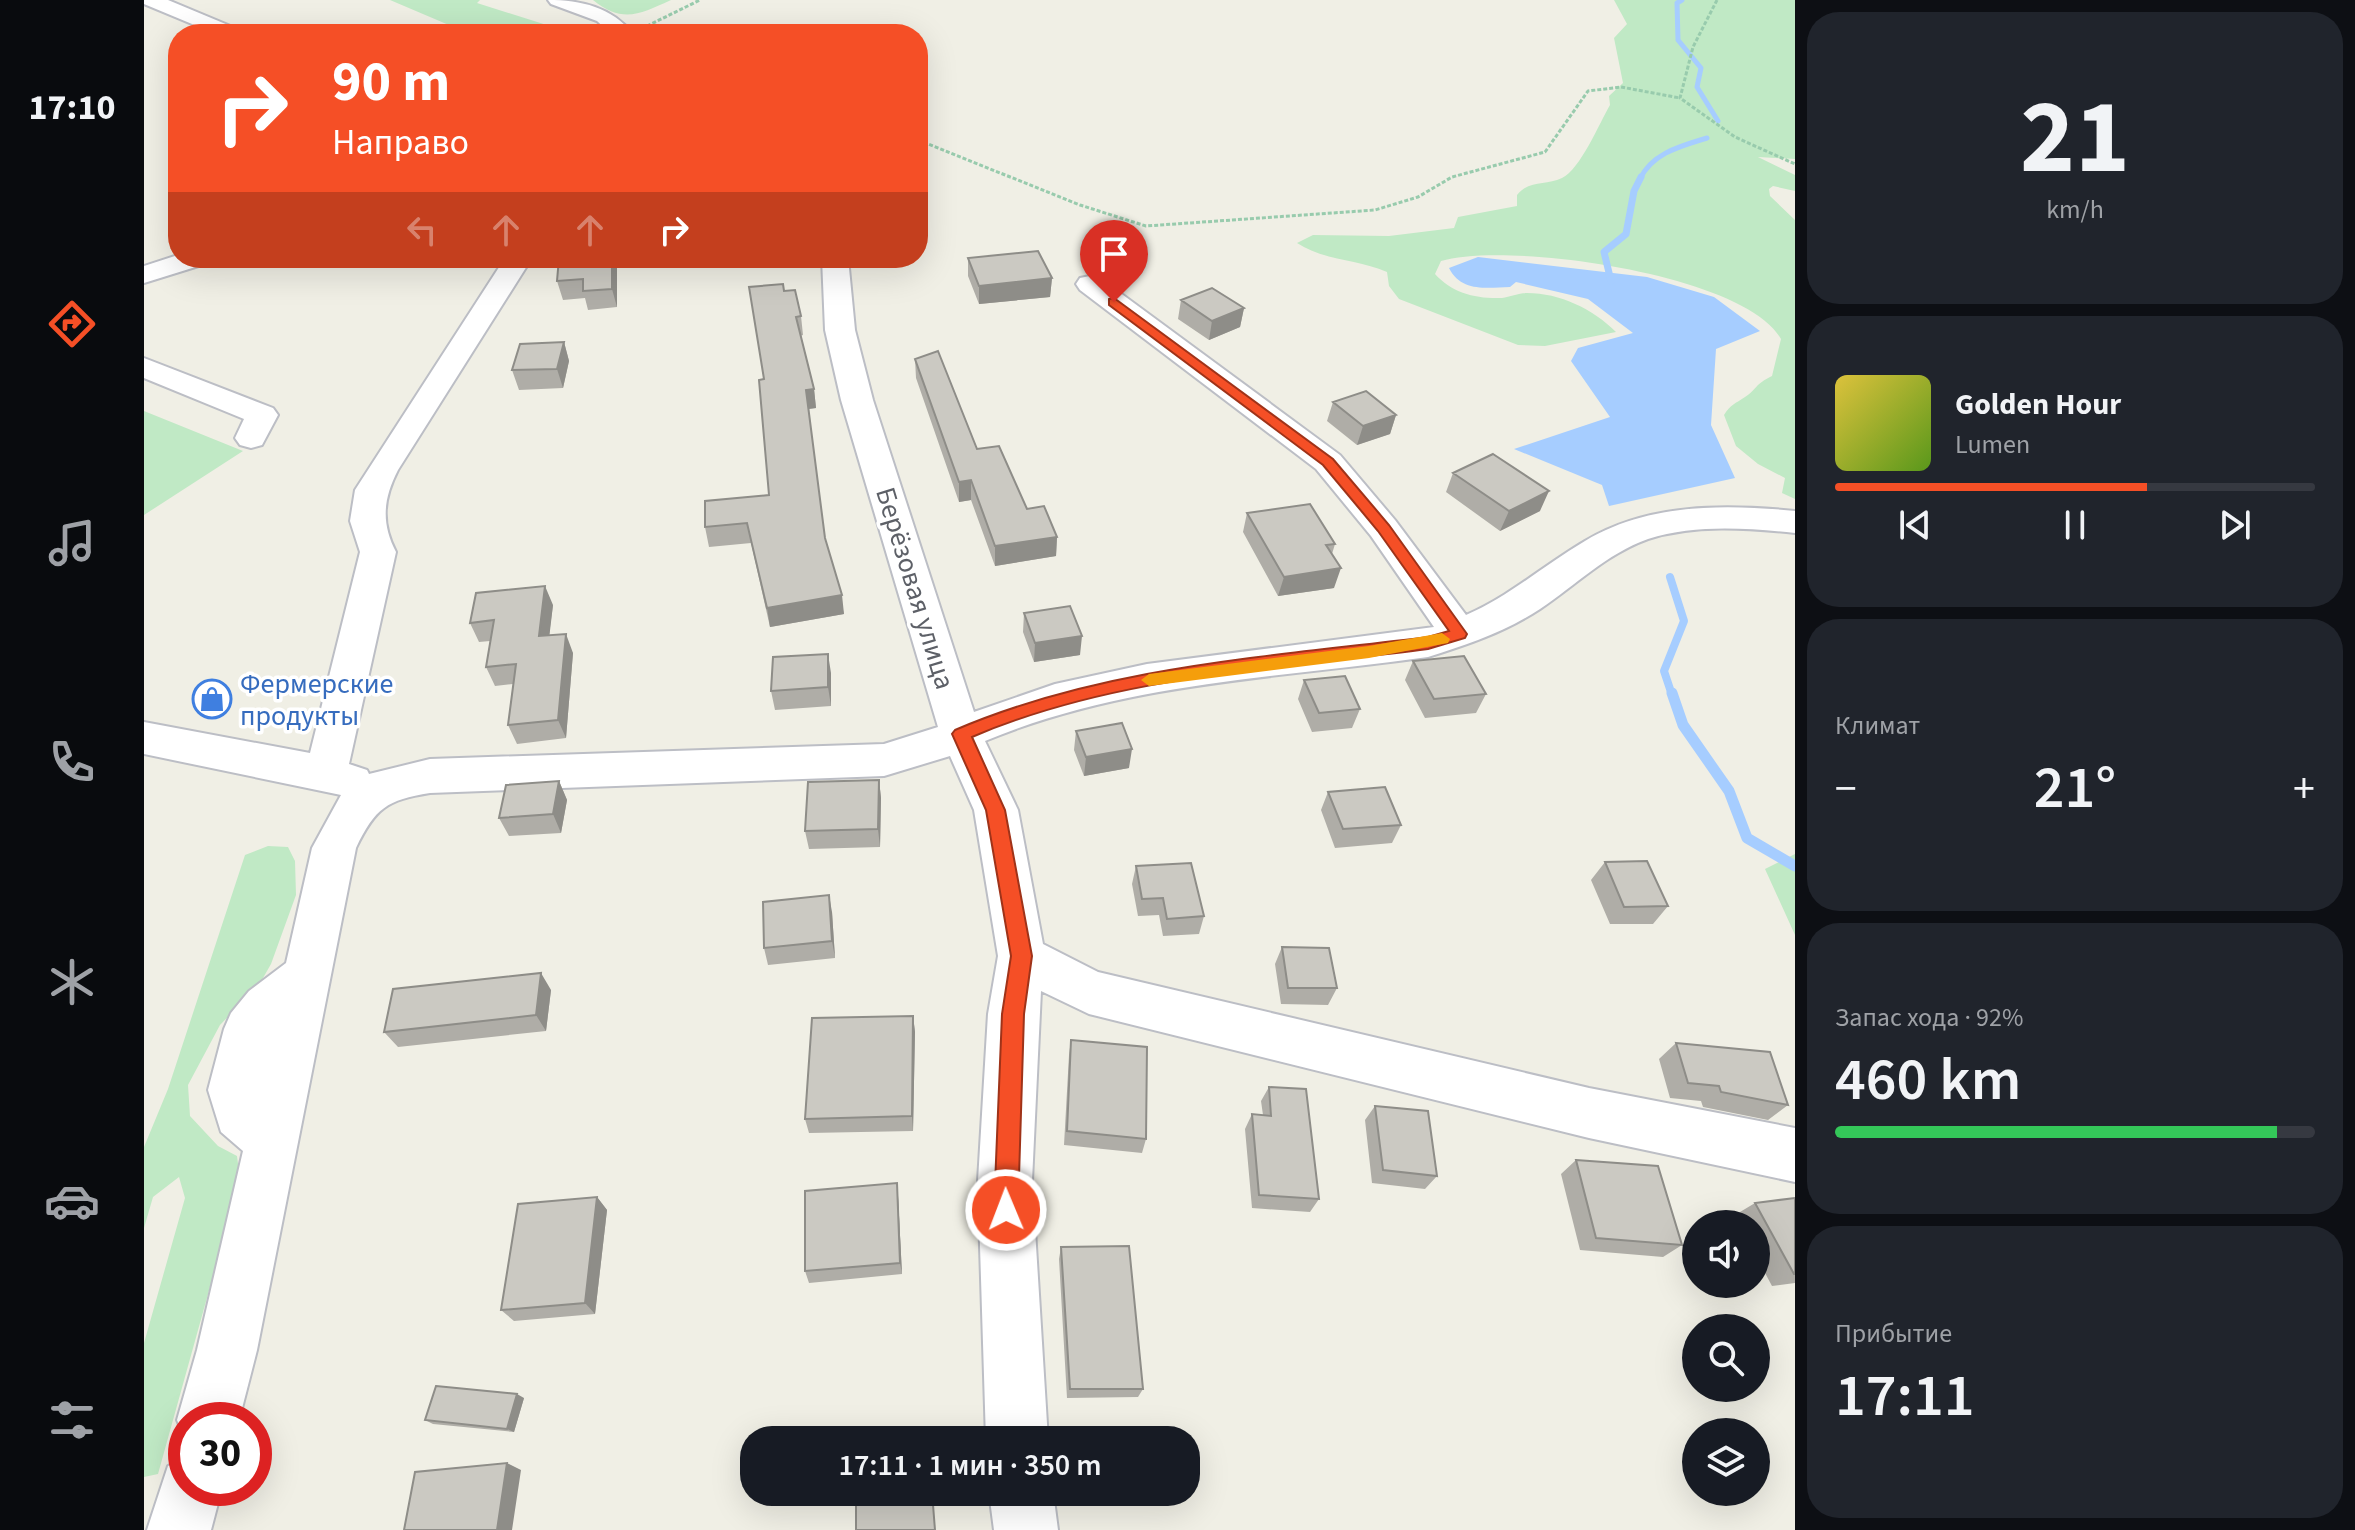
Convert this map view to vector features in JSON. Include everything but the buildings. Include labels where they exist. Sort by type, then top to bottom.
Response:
[{"type":"street","points":[[151,0],[209,24]]},
{"type":"street","points":[[558,0],[604,17],[612,24]]},
{"type":"street","points":[[144,275],[168,267]]},
{"type":"street","points":[[213,1402],[227,1350],[334,848],[351,811],[349,781],[378,552],[365,528],[369,497],[386,463],[512,268]]},
{"type":"street","name":"Берёзовая улица","points":[[836,268],[840,330],[857,400],[961,734],[996,810],[1022,956],[1013,1014],[1005,1181],[1016,1426]]},
{"type":"street","points":[[1090,284],[1328,462],[1383,528],[1459,634]]},
{"type":"street","points":[[144,367],[262,415],[251,438]]},
{"type":"street","points":[[144,738],[349,781],[884,760],[919,753],[1010,714],[1087,692],[1164,677],[1428,643],[1459,634],[1513,608],[1613,540],[1661,524],[1710,517],[1754,517],[1795,522]]},
{"type":"street","points":[[1022,956],[1089,992],[1589,1113],[1795,1155]]},
{"type":"street","points":[[179,1530],[185,1506]]},
{"type":"street","points":[[1023,1506],[1026,1530]]},
{"type":"path","points":[[653,24],[700,0]]},
{"type":"path","points":[[1680,98],[1685,71],[1706,17],[1717,0]]},
{"type":"path","points":[[928,144],[1080,205],[1146,226],[1375,210],[1418,197],[1452,177],[1545,152],[1588,91],[1595,88],[1621,88],[1680,98],[1735,137],[1795,164]]},
{"type":"green space","points":[[390,0],[480,0],[477,3],[544,24],[446,24]]},
{"type":"green space","points":[[593,0],[671,0],[641,12],[623,14],[613,12]]},
{"type":"green space","points":[[1614,0],[1795,0],[1795,159],[1758,157],[1795,175],[1795,191],[1773,186],[1769,189],[1770,196],[1795,220],[1795,499],[1782,493],[1785,478],[1758,464],[1736,446],[1724,415],[1731,406],[1772,376],[1781,339],[1759,316],[1722,297],[1675,280],[1623,268],[1517,256],[1473,256],[1441,261],[1435,274],[1457,290],[1492,298],[1527,293],[1564,299],[1597,316],[1616,332],[1545,346],[1518,345],[1399,299],[1389,286],[1387,272],[1319,253],[1297,243],[1313,235],[1389,236],[1454,228],[1458,217],[1517,206],[1517,195],[1522,190],[1569,173],[1610,105],[1609,96],[1623,83],[1614,38],[1627,24]]},
{"type":"green space","points":[[144,411],[243,451],[144,515]]},
{"type":"green space","points":[[268,846],[288,847],[295,861],[296,895],[271,964],[259,985],[220,1025],[188,1085],[190,1116],[218,1146],[237,1156],[240,1179],[178,1402],[168,1402],[168,1438],[158,1474],[144,1477],[144,1343],[185,1198],[179,1177],[153,1197],[144,1228],[144,1147],[168,1089],[245,855]]},
{"type":"green space","points":[[1795,854],[1795,935],[1765,869]]},
{"type":"water","points":[[1478,257],[1647,277],[1714,297],[1760,331],[1716,349],[1711,425],[1735,478],[1609,506],[1602,485],[1514,449],[1610,417],[1571,361],[1578,348],[1633,333],[1588,299],[1516,282],[1510,287],[1475,287],[1460,281],[1449,268]]},
{"type":"waterway","points":[[1682,0],[1677,3],[1678,40],[1701,68],[1697,87],[1718,121]]},
{"type":"waterway","points":[[1640,179],[1660,157],[1707,138]]},
{"type":"waterway","points":[[1611,281],[1604,252],[1626,234],[1634,191],[1640,179]]},
{"type":"waterway","points":[[1670,577],[1684,621],[1664,671],[1672,695]]},
{"type":"waterway","points":[[1672,693],[1683,725],[1729,791],[1747,838],[1795,866]]},
{"type":"slow traffic","points":[[1149,680],[1369,652],[1442,639]]},
{"type":"place","name":"Фермерские продукты","points":[[212,699]]},
{"type":"route","points":[[1006,1210],[1013,1014],[1022,956],[996,810],[961,734],[1057,698],[1164,677],[1428,643],[1459,634],[1383,528],[1328,462],[1114,302]]}]
